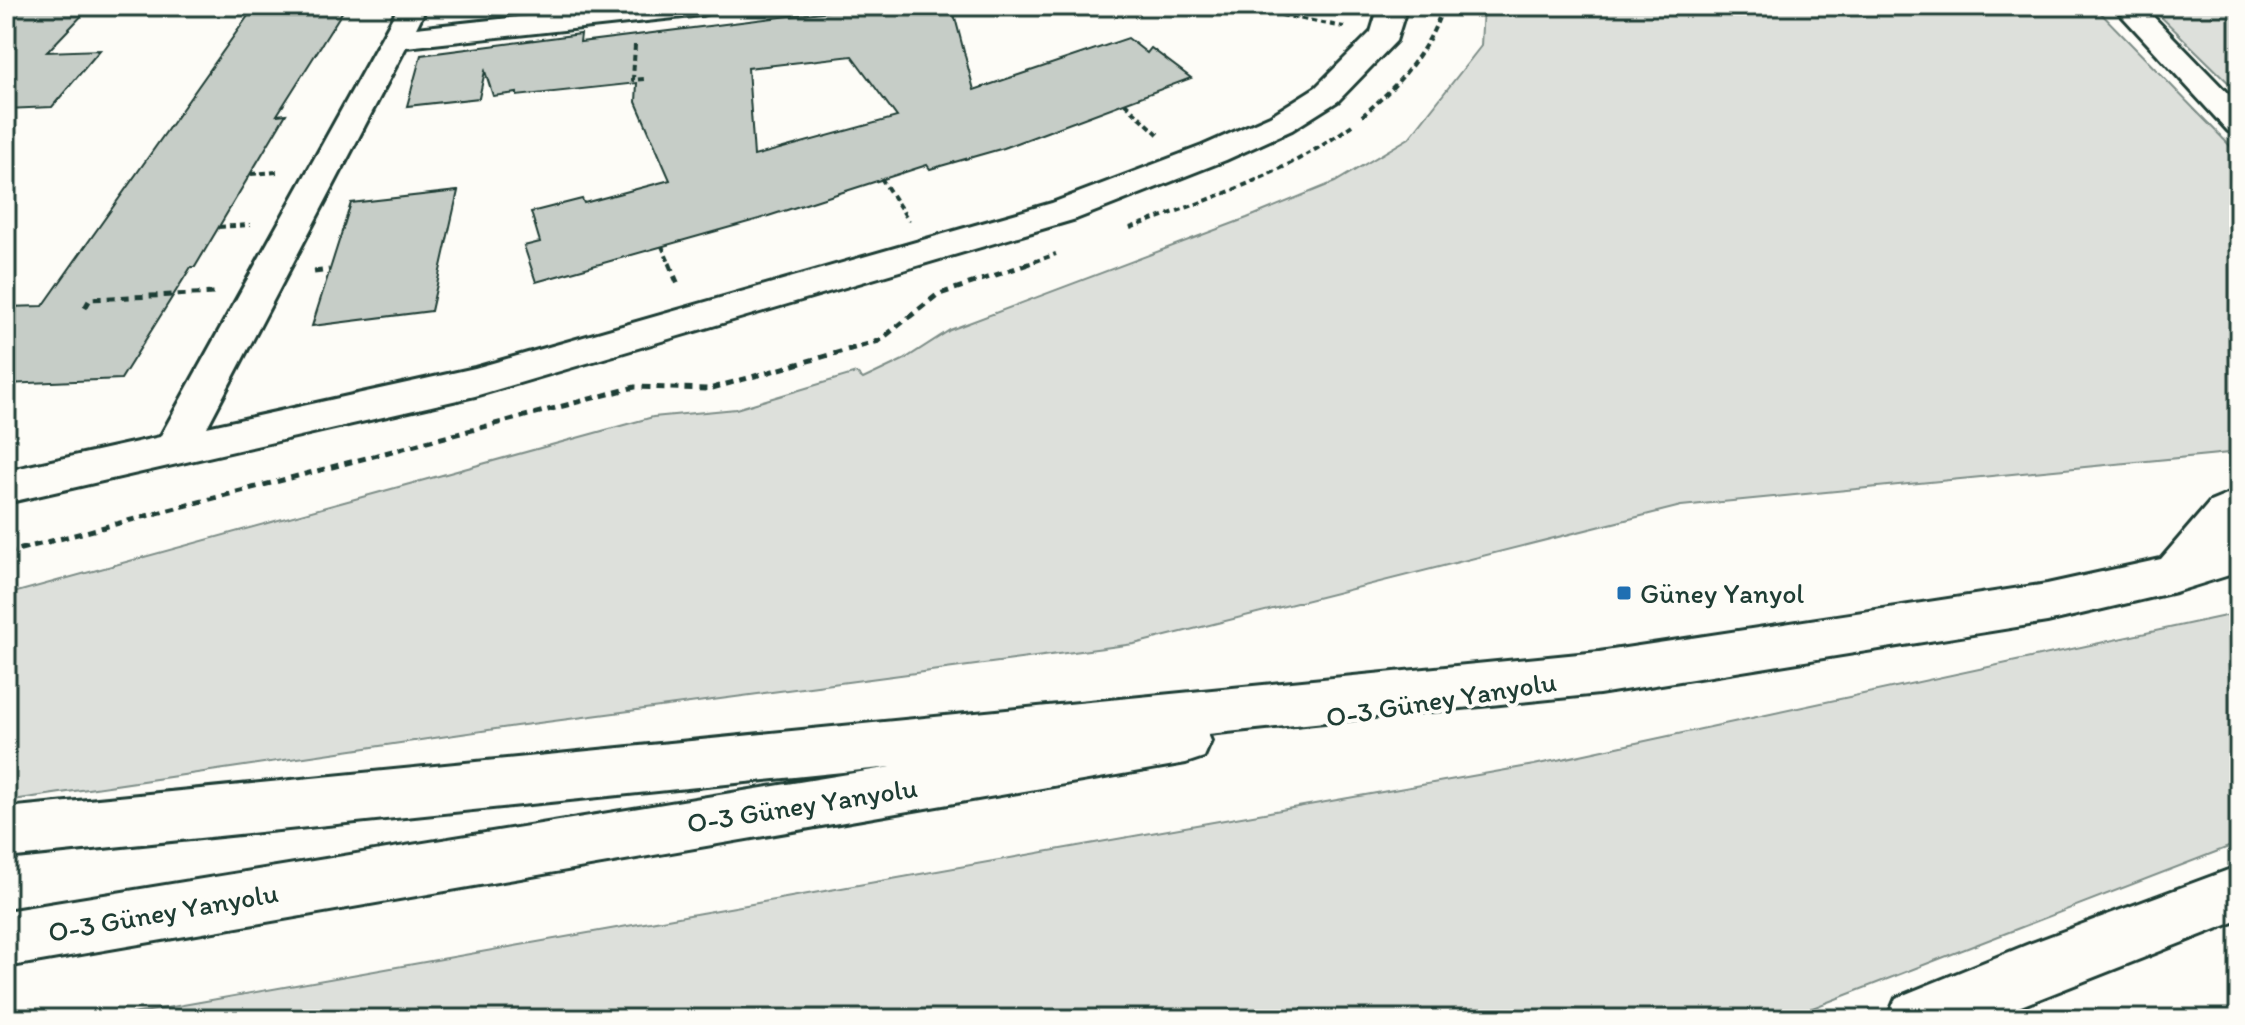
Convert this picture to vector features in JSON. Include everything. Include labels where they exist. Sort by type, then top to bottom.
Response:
[{"type":"main road","points":[[173,452],[413,6]]},
{"type":"main road","points":[[395,39],[702,6]]},
{"type":"main road","points":[[2137,16],[2239,104]]},
{"type":"main road","points":[[2137,16],[2239,124]]},
{"type":"main road","points":[[6,487],[475,382],[1064,211],[1281,123],[1327,94],[1389,20]]},
{"type":"main road","points":[[2175,574],[2226,514],[2239,507]]},
{"type":"main road","points":[[6,833],[1599,673],[2047,603],[2175,574],[2239,554]]},
{"type":"main road","name":"O-3 Güney Yanyolu","points":[[6,939],[1599,673]]},
{"type":"main road","points":[[1917,1019],[2239,893]]},
{"type":"path","points":[[637,13],[633,80],[644,79]]},
{"type":"path","points":[[1271,13],[1389,20]]},
{"type":"path","points":[[1125,103],[1188,163]]},
{"type":"path","points":[[881,178],[928,252]]},
{"type":"path","points":[[85,308],[90,299],[259,291]]},
{"type":"shaded area","points":[[1483,6],[2094,6],[2239,155],[2239,452],[1681,506],[1134,644],[516,726],[6,801],[6,595],[653,417],[736,409],[856,373],[863,379],[903,360],[950,330],[1335,182],[1409,138],[1481,46]]},
{"type":"shaded area","points":[[2150,6],[2235,6],[2239,9],[2239,93]]},
{"type":"shaded area","points":[[2239,613],[2239,843],[1784,1019],[104,1019],[1534,765]]},
{"type":"building","points":[[6,6],[91,6],[47,52],[100,50],[52,107],[6,109]]},
{"type":"building","points":[[255,6],[346,6],[277,115],[286,114],[195,267],[191,267],[121,379],[6,384],[6,307],[43,306]]},
{"type":"building","points":[[870,6],[952,6],[974,90],[1128,38],[1147,53],[1151,48],[1191,78],[1004,148],[930,169],[927,165],[759,219],[536,282],[524,246],[540,242],[531,212],[582,199],[584,203],[670,180],[636,102],[637,83],[493,96],[485,71],[479,98],[407,106],[421,55],[581,34],[580,42]],"holes":[[[852,56],[897,117],[754,156],[748,68]]]},
{"type":"building","points":[[458,191],[431,311],[312,326],[351,203]]},
{"type":"place","name":"Güney Yanyol","points":[[1624,593]]}]
